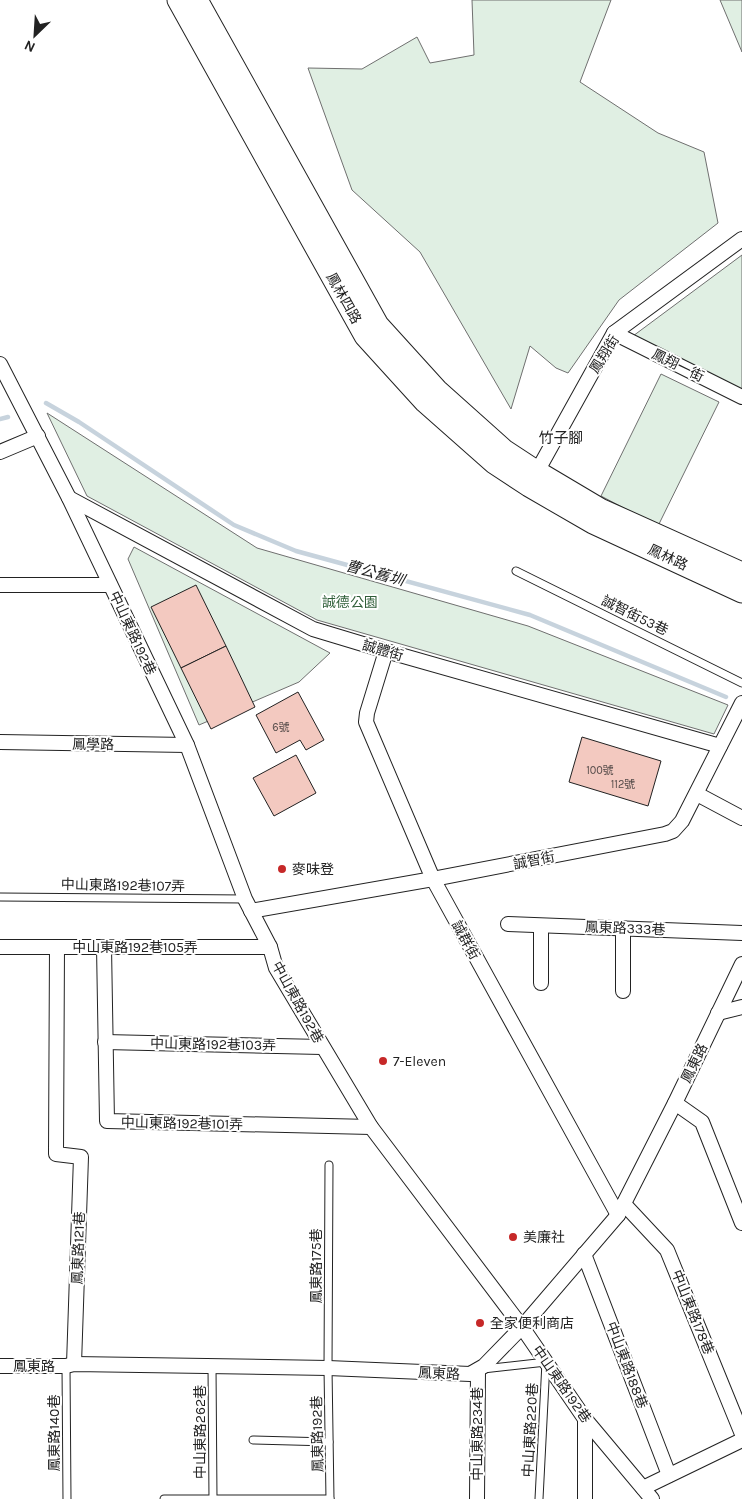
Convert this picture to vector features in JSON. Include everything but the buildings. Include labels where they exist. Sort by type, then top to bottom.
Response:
[{"type":"main road","name":"鳳林四路","points":[[178,0],[366,336],[425,402],[494,463],[533,479],[597,516]]},
{"type":"main road","name":"鳳林四路","points":[[197,0],[378,325],[437,390],[504,450],[533,479]]},
{"type":"main road","name":"鳳林路","points":[[597,516],[742,573]]},
{"type":"main road","name":"鳳林路","points":[[597,516],[742,592]]},
{"type":"street","name":"鳳翔街","points":[[533,479],[614,333],[742,239]]},
{"type":"street","name":"鳳翔一街","points":[[614,333],[742,397]]},
{"type":"street","name":"中山東路192巷","points":[[0,364],[69,498],[187,745],[248,905],[270,948],[276,968],[371,1128],[522,1327],[585,1419],[652,1499]]},
{"type":"street","points":[[0,452],[38,436]]},
{"type":"street","name":"誠體街","points":[[69,498],[312,629],[720,746]]},
{"type":"street","points":[[0,585],[110,585]]},
{"type":"street","name":"誠群街","points":[[386,651],[366,722],[433,879],[621,1210]]},
{"type":"street","name":"誠智街","points":[[248,905],[433,879],[673,831],[678,827],[697,794],[720,746],[738,719],[742,703]]},
{"type":"street","name":"鳳學路","points":[[0,742],[187,745]]},
{"type":"street","points":[[697,794],[742,818]]},
{"type":"street","name":"鳳東路333巷","points":[[508,924],[742,933]]},
{"type":"street","points":[[541,926],[541,982]]},
{"type":"street","points":[[623,928],[624,991]]},
{"type":"street","name":"中山東路192巷105弄","points":[[0,947],[270,948]]},
{"type":"street","name":"鳳東路121巷","points":[[57,947],[56,1154],[80,1157],[70,1365]]},
{"type":"street","name":"中山東路192巷101弄","points":[[104,947],[107,1121],[371,1128]]},
{"type":"street","name":"鳳東路","points":[[0,1366],[212,1366],[328,1368],[470,1374],[478,1370],[522,1327],[621,1210],[742,964]]},
{"type":"street","points":[[718,1013],[742,1007]]},
{"type":"street","name":"中山東路192巷103弄","points":[[105,1042],[322,1047]]},
{"type":"street","points":[[675,1102],[702,1122],[742,1223]]},
{"type":"street","name":"中山東路178巷","points":[[621,1210],[667,1250],[742,1434]]},
{"type":"street","name":"中山東路188巷","points":[[584,1254],[669,1475]]},
{"type":"street","name":"中山東路234巷","points":[[476,1499],[478,1370]]},
{"type":"street","points":[[585,1419],[585,1499]]},
{"type":"street","points":[[643,1488],[742,1440]]},
{"type":"lane","name":"誠智街53巷","points":[[516,570],[742,683]]},
{"type":"lane","name":"中山東路192巷107弄","points":[[0,896],[248,905]]},
{"type":"lane","name":"鳳東路175巷","points":[[328,1368],[329,1165]]},
{"type":"lane","points":[[478,1370],[546,1362]]},
{"type":"lane","name":"中山東路220巷","points":[[539,1499],[546,1362]]},
{"type":"lane","name":"鳳東路140巷","points":[[67,1499],[70,1365]]},
{"type":"lane","name":"中山東路262巷","points":[[212,1366],[213,1499]]},
{"type":"lane","name":"鳳東路192巷","points":[[328,1368],[330,1499]]},
{"type":"lane","points":[[253,1440],[329,1442]]},
{"type":"lane","points":[[164,1499],[330,1499]]},
{"type":"green space","points":[[472,0],[611,0],[580,82],[658,133],[704,152],[718,223],[619,300],[568,373],[556,368],[530,346],[511,409],[420,252],[352,190],[308,68],[362,69],[417,37],[430,63],[474,55]]},
{"type":"green space","points":[[720,0],[742,0],[742,52]]},
{"type":"green space","points":[[742,255],[742,391],[633,336]]},
{"type":"green space","points":[[661,374],[719,402],[658,526],[601,496]]},
{"type":"green space","name":"誠德公園","points":[[47,413],[257,548],[528,626],[728,705],[714,734],[317,620],[87,496]]},
{"type":"green space","points":[[134,547],[330,653],[299,682],[199,725],[128,559]]},
{"type":"waterway","name":"曹公舊圳","points":[[46,403],[79,422],[234,525],[296,551],[530,615],[726,697]]},
{"type":"waterway","name":"曹公舊圳","points":[[0,419],[8,417]]},
{"type":"place","name":"麥味登","points":[[282,869]]},
{"type":"place","name":"7-Eleven","points":[[383,1061]]},
{"type":"place","name":"美廉社","points":[[513,1237]]},
{"type":"place","name":"全家便利商店","points":[[480,1323]]},
{"type":"district","name":"竹子腳","points":[[561,438]]}]
